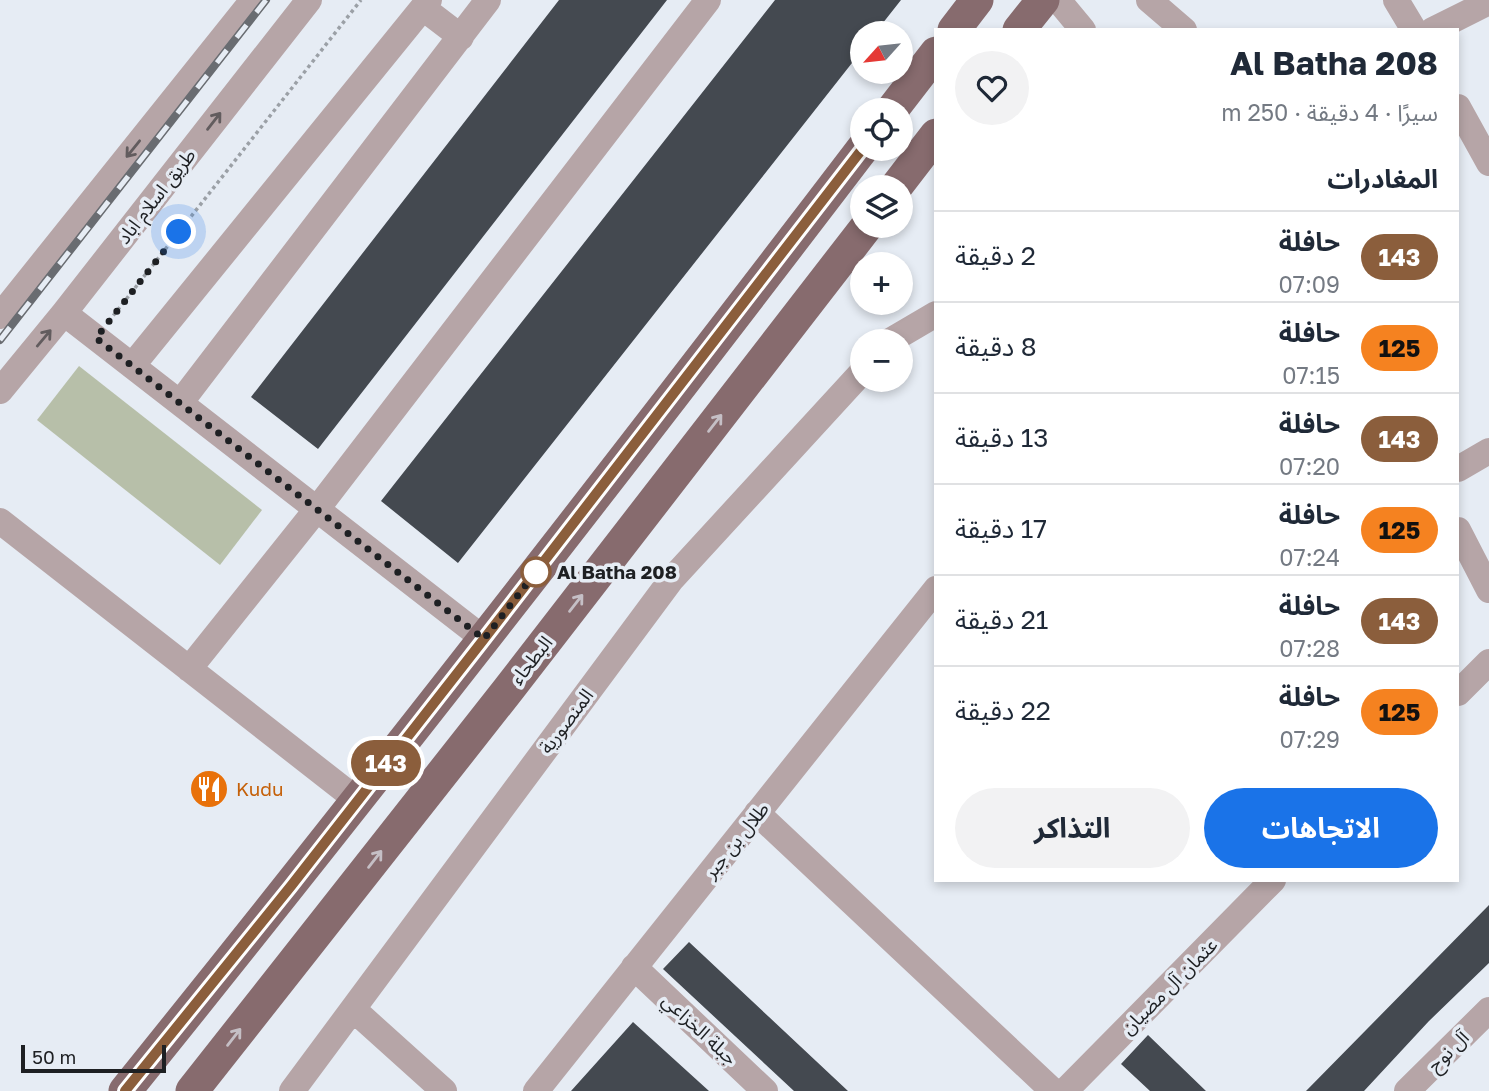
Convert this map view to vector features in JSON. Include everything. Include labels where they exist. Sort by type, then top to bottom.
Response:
[{"type":"main road","points":[[956,28],[977,0]]},
{"type":"main road","points":[[1021,28],[1043,0]]},
{"type":"main road","points":[[902,98],[934,62]]},
{"type":"main road","points":[[906,175],[934,138]]},
{"type":"main road","points":[[905,175],[913,162],[913,148]]},
{"type":"main road","points":[[125,1091],[291,886],[853,161]]},
{"type":"main road","name":"البطحاء","points":[[192,1091],[508,690],[858,238]]},
{"type":"street","name":"طريق اسلام اباد","points":[[0,391],[309,0]]},
{"type":"street","points":[[180,403],[488,0]]},
{"type":"street","points":[[189,669],[317,509],[708,0]]},
{"type":"street","points":[[1058,0],[1081,28]]},
{"type":"street","points":[[1149,0],[1182,28]]},
{"type":"street","points":[[1396,0],[1413,28]]},
{"type":"street","points":[[0,316],[249,1]]},
{"type":"street","points":[[1437,28],[1489,2]]},
{"type":"street","points":[[132,366],[426,4],[461,37]]},
{"type":"street","points":[[1459,109],[1489,163]]},
{"type":"street","points":[[64,313],[484,639]]},
{"type":"street","points":[[910,329],[934,315]]},
{"type":"street","name":"المنصورية","points":[[292,1091],[671,580],[850,385]]},
{"type":"street","points":[[1459,468],[1489,451]]},
{"type":"street","points":[[0,521],[357,800]]},
{"type":"street","points":[[1459,532],[1489,590]]},
{"type":"street","name":"طلال بن جبر","points":[[536,1091],[934,592]]},
{"type":"street","points":[[1459,690],[1489,662]]},
{"type":"street","points":[[757,813],[1053,1091]]},
{"type":"street","name":"عثمان آل مضيان","points":[[1065,1091],[1271,882]]},
{"type":"street","name":"جبلة الخزاعي","points":[[634,967],[765,1091]]},
{"type":"street","points":[[353,1009],[439,1089]]},
{"type":"street","name":"آل نوح","points":[[1407,1091],[1489,1010]]},
{"type":"path","points":[[96,338],[361,0]]},
{"type":"green space","points":[[79,366],[262,510],[220,565],[37,420]]},
{"type":"building","points":[[559,0],[667,0],[318,449],[251,397]]},
{"type":"building","points":[[775,0],[901,0],[884,21],[850,21],[850,65],[458,563],[381,501]]},
{"type":"building","points":[[1489,905],[1489,963],[1429,1021],[1364,1091],[1306,1091]]},
{"type":"building","points":[[689,942],[848,1091],[794,1091],[663,969]]},
{"type":"building","points":[[633,1022],[709,1091],[571,1091]]},
{"type":"building","points":[[1148,1035],[1206,1091],[1150,1091],[1121,1064]]},
{"type":"railway","points":[[0,340],[266,0]]},
{"type":"bus line","name":"143","points":[[125,1091],[291,886],[853,161]]},
{"type":"place","name":"Al Batha 208","points":[[536,572]]},
{"type":"place","name":"Kudu","points":[[209,789]]},
{"type":"route","points":[[179,232],[96,338],[484,639],[536,572]]}]
